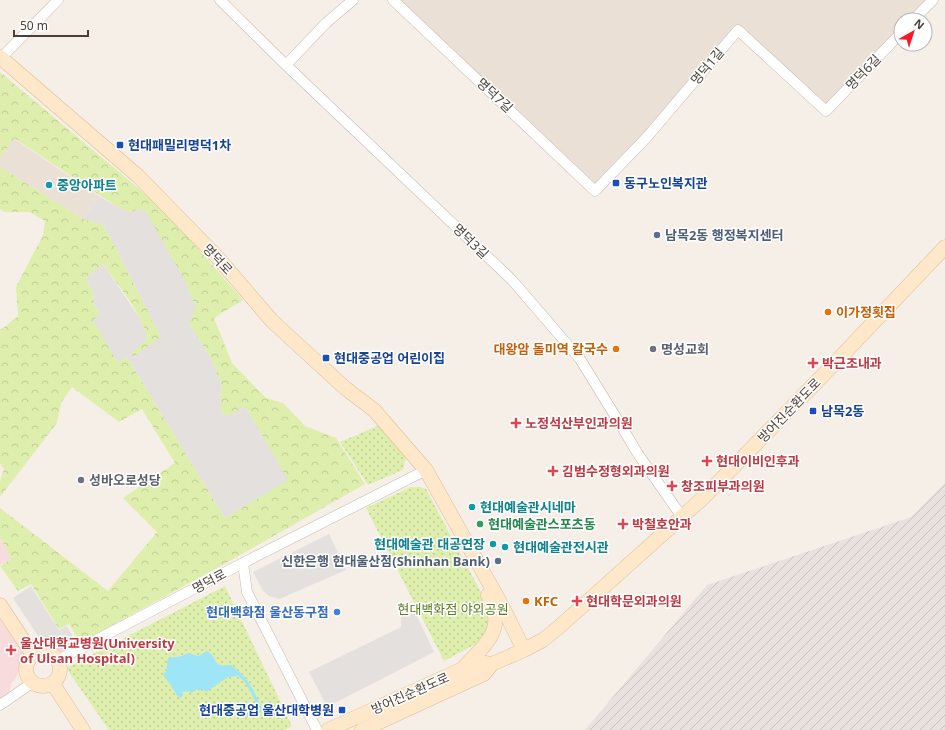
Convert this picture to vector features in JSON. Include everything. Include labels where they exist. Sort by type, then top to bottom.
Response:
[{"type":"street","points":[[1,57],[58,0]]},
{"type":"street","name":"명덕3길","points":[[220,0],[286,65],[512,280],[580,359],[638,454],[682,516]]},
{"type":"street","points":[[286,65],[326,23],[353,0]]},
{"type":"street","name":"명덕7길","points":[[393,0],[595,191]]},
{"type":"street","points":[[921,12],[933,0]]},
{"type":"street","name":"명덕1길","points":[[595,191],[647,137],[738,30],[826,111]]},
{"type":"street","name":"명덕6길","points":[[826,111],[893,41]]},
{"type":"street","name":"명덕로","points":[[1,57],[138,176],[218,258],[272,321],[345,388],[374,410],[426,470],[487,578],[524,650]]},
{"type":"street","name":"방어진순환도로","points":[[362,730],[484,674],[492,664],[543,640],[559,627],[714,487],[945,248]]},
{"type":"street","name":"명덕로","points":[[58,660],[243,563],[426,470]]},
{"type":"street","points":[[243,563],[248,592],[317,730]]},
{"type":"street","points":[[462,669],[486,643],[494,629],[495,616],[488,595],[487,578]]},
{"type":"street","points":[[0,605],[33,655]]},
{"type":"street","points":[[44,652],[54,656],[58,660],[60,665],[60,675],[53,684],[42,687],[32,683],[28,679],[26,668],[29,658],[33,655],[44,652]]},
{"type":"street","name":"방어진순환도로","points":[[328,730],[478,662],[492,664]]},
{"type":"street","points":[[0,705],[32,683]]},
{"type":"street","points":[[53,684],[83,730]]},
{"type":"shaded area","points":[[392,0],[935,0],[923,12],[893,12],[893,42],[826,111],[739,30],[596,193]]},
{"type":"shaded area","points":[[13,138],[99,196],[83,219],[0,167],[0,159]]},
{"type":"shaded area","points":[[99,196],[119,208],[131,212],[140,209],[146,212],[184,279],[196,307],[189,324],[211,359],[222,386],[220,398],[222,402],[220,409],[226,417],[245,406],[288,480],[225,518],[127,357],[117,362],[93,320],[100,314],[94,304],[93,291],[86,278],[103,264],[139,317],[145,330],[147,339],[131,354],[133,357],[161,337],[104,225],[83,219]]},
{"type":"shaded area","points":[[945,483],[945,730],[585,730],[707,585],[911,517]]},
{"type":"shaded area","points":[[329,534],[346,570],[279,599],[269,596],[263,591],[253,572]]},
{"type":"shaded area","points":[[0,536],[11,559],[0,565]]},
{"type":"shaded area","points":[[31,586],[59,630],[67,626],[78,645],[58,655],[52,652],[42,642],[13,598]]},
{"type":"shaded area","points":[[414,610],[434,652],[327,707],[309,672],[401,627],[401,616]]},
{"type":"shaded area","name":"울산대학교병원(University of Ulsan Hospital)","points":[[0,615],[19,643],[25,657],[16,678],[11,684],[9,693],[0,699]]},
{"type":"green space","points":[[0,72],[163,209],[243,300],[214,318],[232,363],[266,398],[283,403],[305,426],[336,438],[365,484],[228,562],[80,643],[69,624],[59,629],[31,584],[18,591],[0,566],[11,559],[0,536],[0,508],[108,591],[157,532],[123,498],[175,463],[142,409],[119,422],[72,387],[61,403],[57,423],[0,497],[0,481],[4,469],[0,463],[0,329],[18,316],[16,287],[43,235],[45,221],[30,212],[5,212],[0,209],[0,167],[83,219],[104,225],[161,337],[133,358],[131,354],[147,339],[144,329],[135,309],[103,264],[86,278],[93,291],[94,304],[100,314],[117,361],[127,357],[225,518],[287,480],[245,406],[226,418],[220,409],[222,386],[211,359],[189,324],[184,279],[140,209],[131,212],[119,208],[14,138],[0,159]]},
{"type":"green space","points":[[382,424],[407,454],[403,470],[368,485],[340,442]]},
{"type":"green space","name":"현대백화점 야외공원","points":[[411,487],[426,489],[492,613],[486,634],[476,644],[444,661],[366,508]]},
{"type":"green space","points":[[225,586],[292,726],[285,730],[109,730],[66,668]]},
{"type":"water","points":[[207,651],[218,664],[225,666],[231,665],[238,670],[251,686],[263,711],[247,717],[245,714],[258,708],[248,686],[238,676],[228,677],[206,692],[203,689],[199,691],[197,689],[191,693],[189,691],[182,692],[183,696],[179,698],[163,674],[166,672],[168,658],[182,656],[188,653],[198,656]]},
{"type":"place","name":"현대패밀리명덕1차","points":[[120,145]]},
{"type":"place","name":"동구노인복지관","points":[[616,183]]},
{"type":"place","name":"중앙아파트","points":[[49,185]]},
{"type":"place","name":"남목2동 행정복지센터","points":[[657,235]]},
{"type":"place","name":"이가정횟집","points":[[828,312]]},
{"type":"place","name":"대왕암 돌미역 칼국수","points":[[616,349]]},
{"type":"place","name":"명성교회","points":[[653,349]]},
{"type":"place","name":"현대중공업 어린이집","points":[[326,358]]},
{"type":"place","name":"박근조내과","points":[[813,363]]},
{"type":"place","name":"남목2동","points":[[813,411]]},
{"type":"place","name":"노정석산부인과의원","points":[[516,423]]},
{"type":"place","name":"현대이비인후과","points":[[707,461]]},
{"type":"place","name":"김범수정형외과의원","points":[[553,471]]},
{"type":"place","name":"성바오로성당","points":[[81,480]]},
{"type":"place","name":"창조피부과의원","points":[[672,486]]},
{"type":"place","name":"현대예술관시네마","points":[[472,507]]},
{"type":"place","name":"현대예술관스포츠동","points":[[480,524]]},
{"type":"place","name":"박철호안과","points":[[623,524]]},
{"type":"place","name":"현대예술관 대공연장","points":[[493,544]]},
{"type":"place","name":"현대예술관전시관","points":[[505,547]]},
{"type":"place","name":"신한은행 현대울산점(Shinhan Bank)","points":[[498,561]]},
{"type":"place","name":"KFC","points":[[526,601]]},
{"type":"place","name":"현대학문외과의원","points":[[577,601]]},
{"type":"place","name":"현대백화점 울산동구점","points":[[337,612]]},
{"type":"place","name":"울산대학교병원(University of Ulsan Hospital)","points":[[11,650]]},
{"type":"place","name":"현대중공업 울산대학병원","points":[[342,710]]}]
